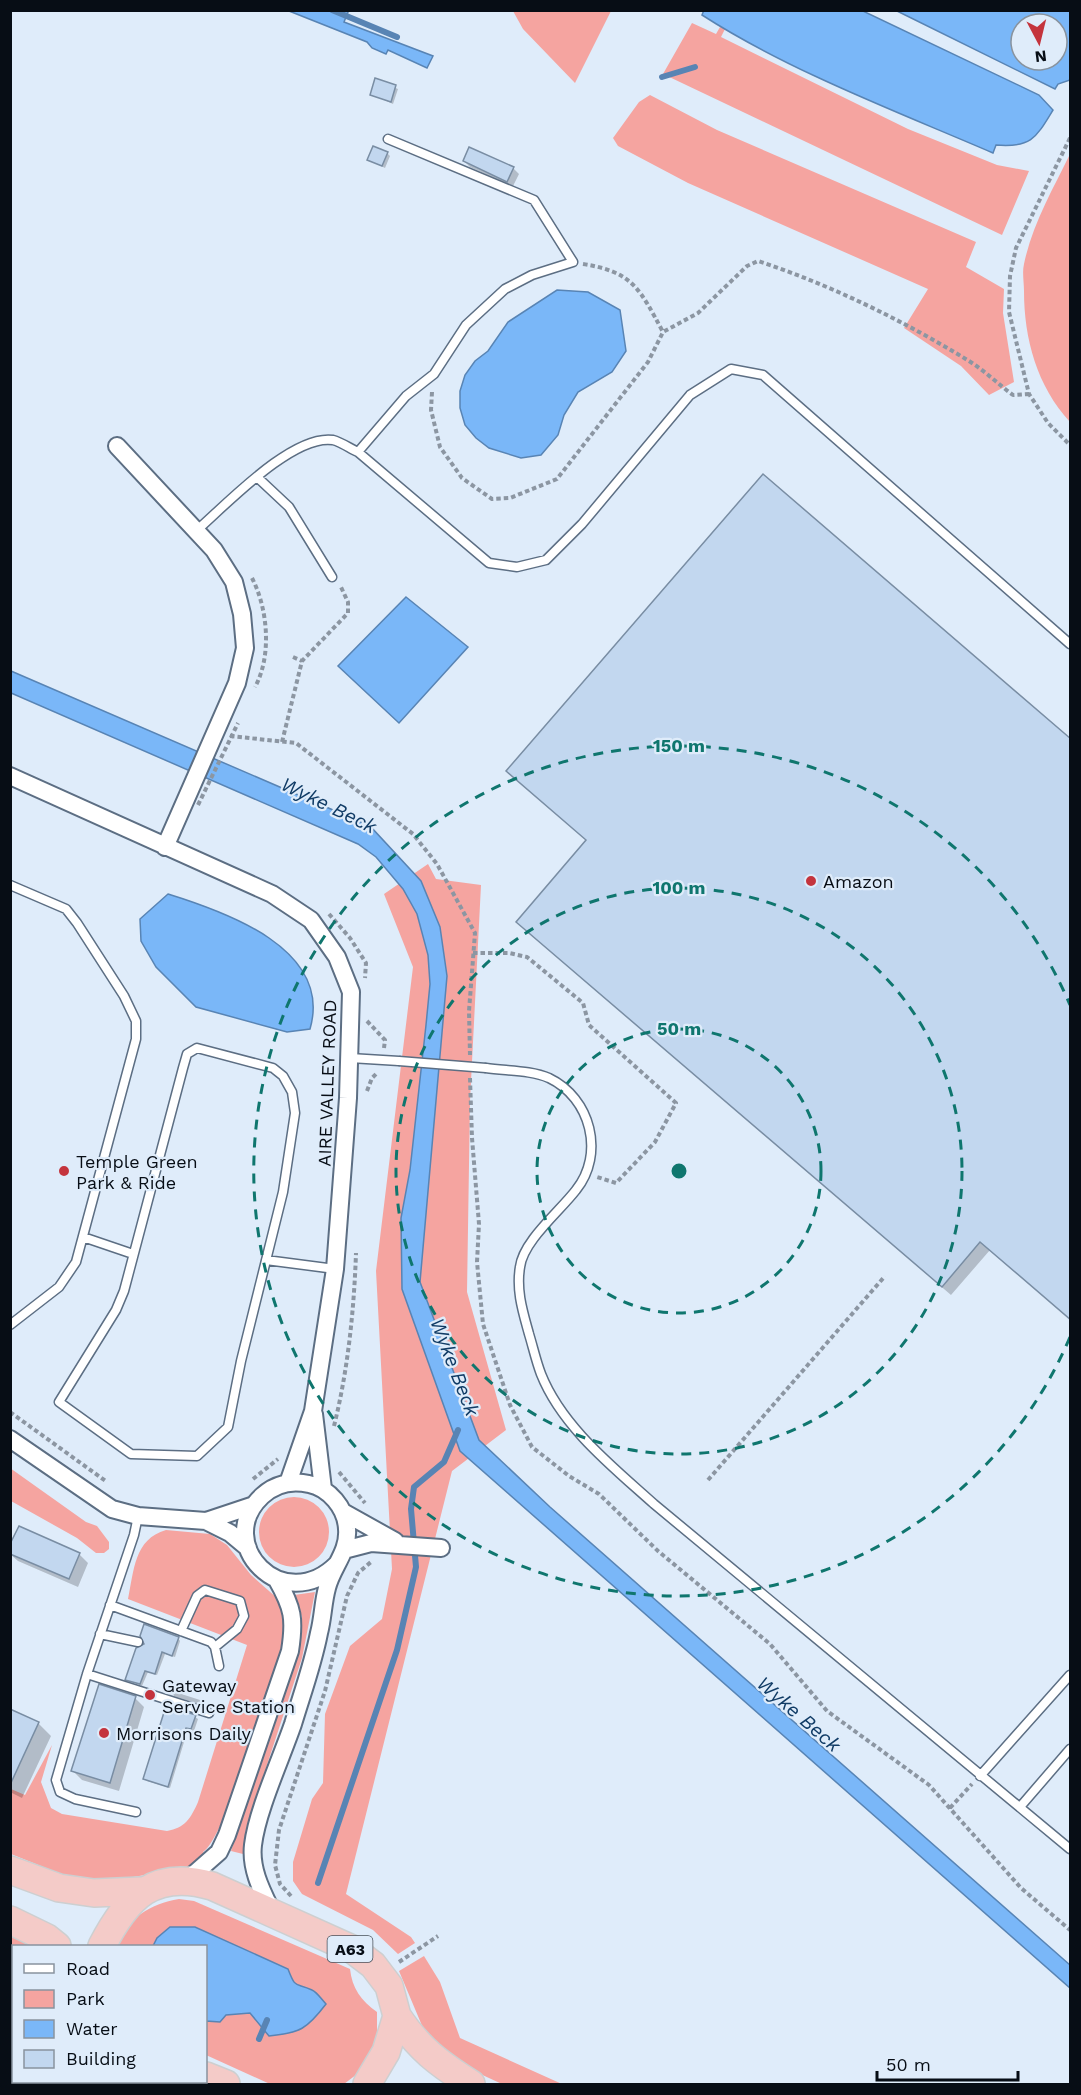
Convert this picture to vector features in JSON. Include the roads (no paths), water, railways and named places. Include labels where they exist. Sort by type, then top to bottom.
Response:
[{"type":"highway","name":"A63","points":[[10,1870],[59,1888],[94,1893],[141,1891],[186,1881],[213,1886],[284,1908],[352,1949],[373,1965],[389,1986],[398,2016],[412,2039],[432,2059],[471,2085]]},
{"type":"highway","points":[[103,1945],[117,1917],[141,1891]]},
{"type":"highway","points":[[10,1920],[47,1938],[55,1945]]},
{"type":"highway","points":[[366,2085],[386,2052],[398,2016]]},
{"type":"highway","points":[[207,2076],[226,2085]]},
{"type":"street","points":[[117,446],[214,550],[234,582],[242,614],[245,648],[231,719],[191,803],[165,847]]},
{"type":"street","name":"AIRE VALLEY ROAD","points":[[10,776],[273,894],[311,920],[337,957],[351,992],[350,1058],[335,1269],[313,1411],[288,1483]]},
{"type":"street","name":"AIRE VALLEY ROAD","points":[[313,1411],[323,1489]]},
{"type":"street","points":[[10,1439],[112,1509],[138,1516],[206,1521],[230,1533],[248,1548],[259,1567],[277,1580],[290,1583],[316,1580],[341,1557],[371,1543],[400,1543],[441,1548]]},
{"type":"street","points":[[206,1521],[254,1505],[275,1487],[288,1483],[312,1484],[323,1489],[335,1499],[343,1512],[347,1527],[341,1557],[327,1587],[319,1636],[303,1690],[253,1844],[258,1882],[284,1908]]},
{"type":"street","points":[[248,1548],[246,1533],[248,1519],[254,1505]]},
{"type":"street","points":[[343,1512],[400,1543]]},
{"type":"street","points":[[186,1881],[219,1852],[228,1835],[290,1651],[294,1622],[288,1600],[277,1580]]},
{"type":"lane","points":[[358,452],[406,396],[434,374],[466,325],[505,289],[532,275],[573,262],[534,200],[388,139]]},
{"type":"lane","points":[[196,531],[272,463],[306,445],[332,440],[358,452],[489,563],[517,567],[546,560],[582,525],[690,395],[731,369],[763,375],[1071,644]]},
{"type":"lane","points":[[257,477],[289,507],[332,577]]},
{"type":"lane","points":[[10,885],[66,909],[124,996],[136,1021],[136,1046],[76,1262],[59,1287],[10,1325]]},
{"type":"lane","points":[[197,1048],[273,1068],[283,1076],[292,1092],[295,1113],[283,1192],[241,1361],[228,1427],[197,1456],[131,1454],[59,1402],[116,1310],[134,1254],[187,1054],[197,1048]]},
{"type":"lane","points":[[350,1058],[486,1068],[547,1077],[565,1087],[580,1103],[588,1119],[592,1141],[585,1173],[578,1188],[536,1237],[520,1265],[519,1299],[542,1375],[565,1413],[594,1450],[654,1504],[1071,1850]]},
{"type":"lane","points":[[83,1237],[134,1254]]},
{"type":"lane","points":[[266,1260],[335,1269]]},
{"type":"lane","points":[[136,1812],[75,1799],[60,1792],[56,1780],[87,1674],[134,1535],[138,1516]]},
{"type":"lane","points":[[181,1631],[197,1596],[205,1590],[240,1601],[244,1616],[237,1629],[215,1647]]},
{"type":"lane","points":[[110,1605],[211,1642],[215,1647],[219,1666]]},
{"type":"lane","points":[[100,1634],[138,1642]]},
{"type":"lane","points":[[87,1674],[209,1713]]},
{"type":"lane","points":[[980,1776],[1071,1675]]},
{"type":"lane","points":[[1020,1807],[1071,1749]]},
{"type":"water","points":[[704,10],[863,11],[1039,95],[1053,110],[1042,128],[1031,139],[1017,145],[996,145],[993,153],[807,72],[702,15]]},
{"type":"water","points":[[289,11],[346,11],[348,12],[344,22],[433,56],[427,68],[388,50],[386,54],[372,48],[367,42]]},
{"type":"water","points":[[897,11],[1070,11],[1070,80],[1058,84],[1055,89],[1021,72],[1069,72],[1069,12],[1009,12],[1009,66]]},
{"type":"water","points":[[557,290],[588,292],[620,310],[626,351],[612,372],[578,392],[564,415],[558,435],[541,455],[521,458],[489,448],[465,425],[460,408],[460,391],[465,375],[475,361],[488,351],[508,322]]},
{"type":"water","points":[[406,597],[468,647],[399,723],[338,666]]},
{"type":"water","points":[[11,671],[370,826],[421,881],[440,927],[447,976],[420,1282],[479,1440],[550,1507],[1070,1965],[1070,1988],[460,1451],[402,1289],[401,1218],[410,1170],[430,984],[428,955],[417,914],[403,889],[376,857],[358,844],[11,693]]},
{"type":"water","points":[[168,894],[218,911],[244,924],[269,938],[290,956],[306,977],[313,1001],[310,1029],[287,1032],[196,1007],[156,967],[141,941],[140,919]]},
{"type":"water","points":[[170,1927],[195,1927],[288,1969],[295,1983],[314,1991],[326,2004],[308,2024],[296,2031],[280,2035],[269,2036],[250,2013],[226,2015],[220,2022],[207,2021],[207,1945],[154,1945],[157,1938]]},
{"type":"waterway","points":[[332,10],[397,37]]},
{"type":"waterway","points":[[662,77],[695,67]]},
{"type":"waterway","points":[[318,1883],[397,1650],[416,1567],[411,1509],[414,1487],[444,1462],[458,1430]]},
{"type":"waterway","points":[[259,2039],[267,2020]]},
{"type":"place","name":"Amazon","points":[[811,881]]},
{"type":"place","name":"Temple Green Park & Ride","points":[[64,1171]]},
{"type":"place","name":"Gateway Service Station","points":[[150,1695]]},
{"type":"place","name":"Morrisons Daily","points":[[104,1733]]},
{"type":"water label","name":"Wyke Beck","points":[[329,805]]},
{"type":"water label","name":"Wyke Beck","points":[[455,1367]]},
{"type":"water label","name":"Wyke Beck","points":[[799,1714]]}]
